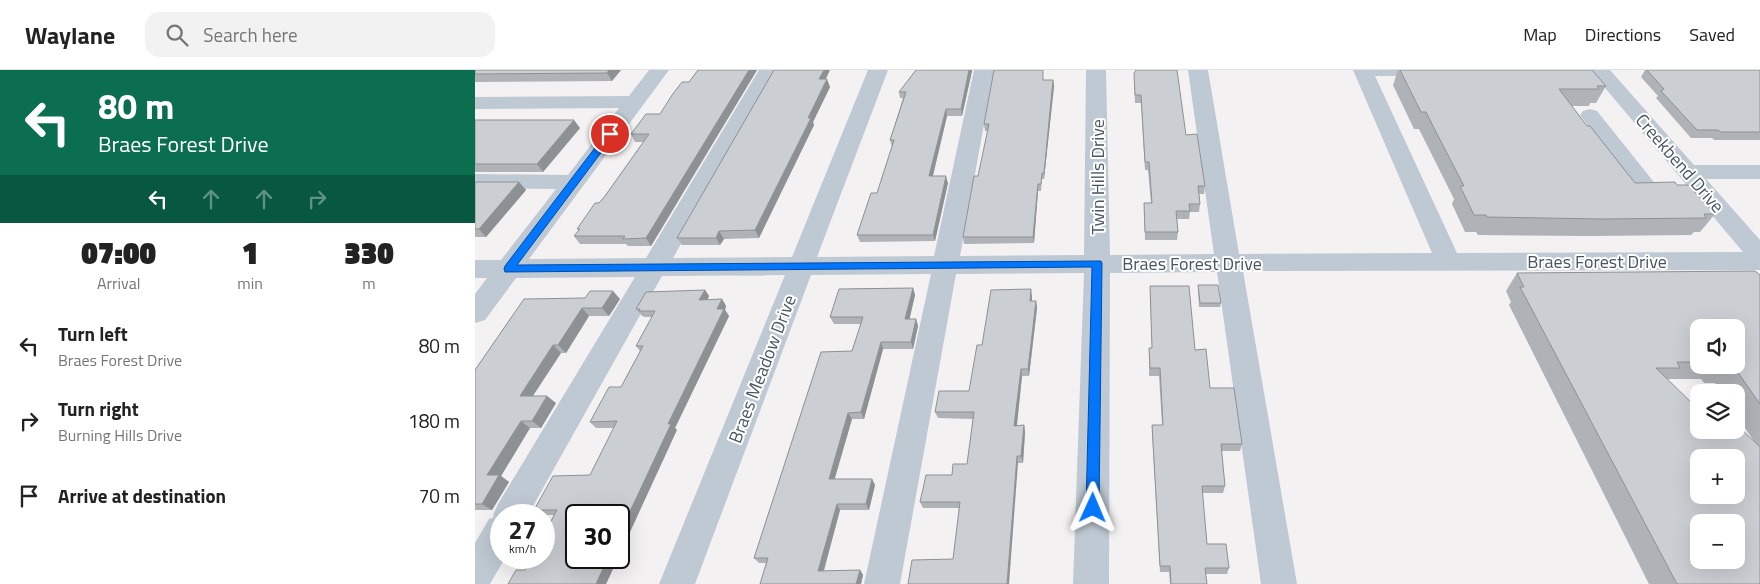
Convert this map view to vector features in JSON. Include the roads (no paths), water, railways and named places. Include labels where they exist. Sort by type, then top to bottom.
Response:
[{"type":"street","points":[[475,313],[659,70]]},
{"type":"street","points":[[516,504],[769,70]]},
{"type":"street","name":"Braes Meadow Drive","points":[[677,584],[878,70]]},
{"type":"street","points":[[882,584],[984,70]]},
{"type":"street","name":"Twin Hills Drive","points":[[1091,584],[1097,263],[1096,70]]},
{"type":"street","points":[[1198,70],[1279,584]]},
{"type":"street","points":[[1445,253],[1363,70],[1454,70]]},
{"type":"street","name":"Creekbend Drive","points":[[1600,70],[1760,256]]},
{"type":"street","points":[[475,103],[634,102]]},
{"type":"street","points":[[1590,115],[1645,186]]},
{"type":"street","points":[[1616,149],[1667,148]]},
{"type":"street","points":[[1688,172],[1760,172]]},
{"type":"street","points":[[475,181],[574,182]]},
{"type":"street","name":"Braes Forest Drive","points":[[475,269],[1228,262],[1445,253],[1760,261]]},
{"type":"street","points":[[475,576],[490,550]]}]
